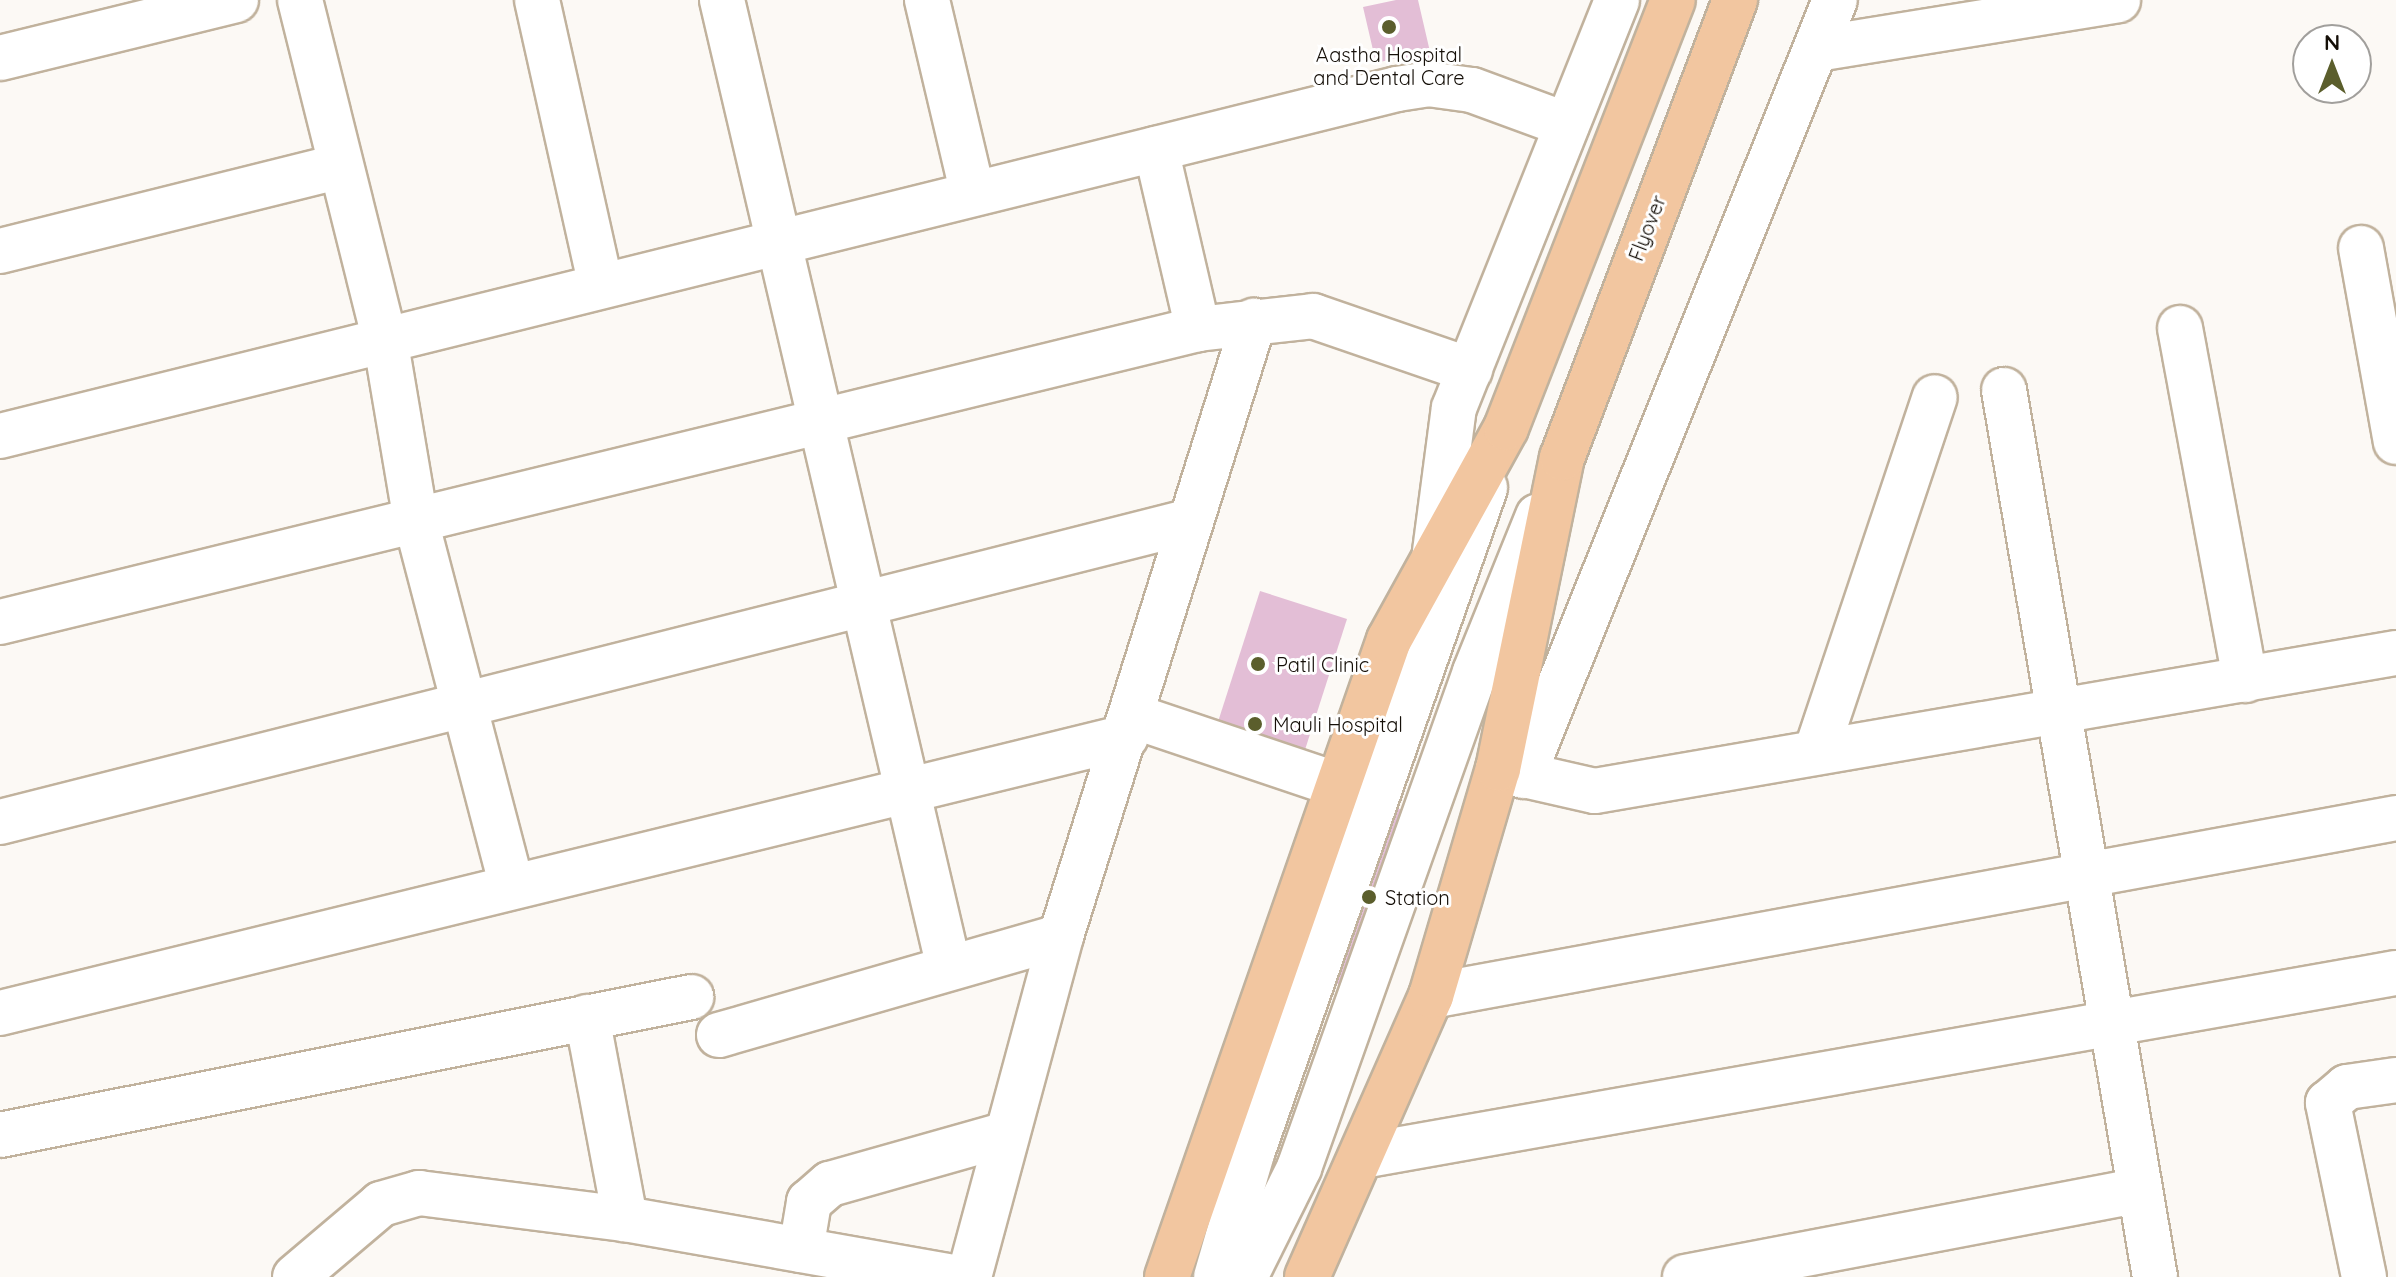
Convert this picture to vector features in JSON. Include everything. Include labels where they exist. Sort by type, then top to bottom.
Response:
[{"type":"main road","points":[[1167,1277],[1389,640],[1506,428],[1565,286],[1673,0]]},
{"type":"main road","name":"Flyover","points":[[1307,1277],[1431,996],[1510,773],[1562,458],[1612,317],[1735,0]]},
{"type":"street","points":[[0,58],[236,0]]},
{"type":"street","points":[[300,0],[386,344],[416,521],[511,884]]},
{"type":"street","points":[[537,0],[601,286]]},
{"type":"street","points":[[722,0],[949,968]]},
{"type":"street","points":[[1434,559],[1454,408],[1617,0]]},
{"type":"street","points":[[1835,0],[1510,773],[1595,791],[2059,708],[2396,653]]},
{"type":"street","points":[[931,1],[973,194]]},
{"type":"street","points":[[1817,49],[2095,2]]},
{"type":"street","points":[[0,436],[386,344],[779,240],[1428,84],[1472,90],[1567,125]]},
{"type":"street","points":[[1156,149],[1198,329]]},
{"type":"street","points":[[0,251],[341,166]]},
{"type":"street","points":[[2361,248],[2396,442]]},
{"type":"street","points":[[0,622],[821,424],[1198,329],[1289,315],[1332,319],[1470,370]]},
{"type":"street","points":[[969,1277],[1061,936],[1130,727],[1254,321]]},
{"type":"street","points":[[2180,328],[2245,680]]},
{"type":"street","points":[[2004,390],[2155,1277]]},
{"type":"street","points":[[1816,752],[1935,397]]},
{"type":"street","points":[[1216,1277],[1252,1153],[1506,428]]},
{"type":"street","points":[[1245,1277],[1299,1168],[1475,672],[1562,458]]},
{"type":"street","points":[[0,822],[1191,521]]},
{"type":"street","points":[[0,1013],[511,884],[909,792],[1130,727],[1338,785]]},
{"type":"street","points":[[1431,996],[2396,818]]},
{"type":"street","points":[[719,1035],[1061,936]]},
{"type":"street","points":[[1362,1156],[2396,973]]},
{"type":"street","points":[[0,1135],[691,997]]},
{"type":"street","points":[[587,1017],[625,1219]]},
{"type":"street","points":[[2364,1277],[2328,1103],[2347,1087],[2396,1080]]},
{"type":"street","points":[[801,1250],[809,1202],[830,1184],[1007,1134]]},
{"type":"street","points":[[1685,1277],[2140,1190]]},
{"type":"street","points":[[295,1277],[399,1196],[625,1219],[953,1277]]},
{"type":"building","points":[[1396,0],[1418,0],[1434,69],[1406,76],[1401,57],[1376,63],[1363,7]]},
{"type":"building","points":[[1260,591],[1347,619],[1303,756],[1216,728]]},
{"type":"building","name":"Station","points":[[1384,804],[1418,815],[1354,990],[1321,978]]},
{"type":"place","name":"Aastha Hospital and Dental Care","points":[[1389,27]]},
{"type":"place","name":"Patil Clinic","points":[[1258,664]]},
{"type":"place","name":"Mauli Hospital","points":[[1255,724]]},
{"type":"place","name":"Station","points":[[1369,897]]}]
